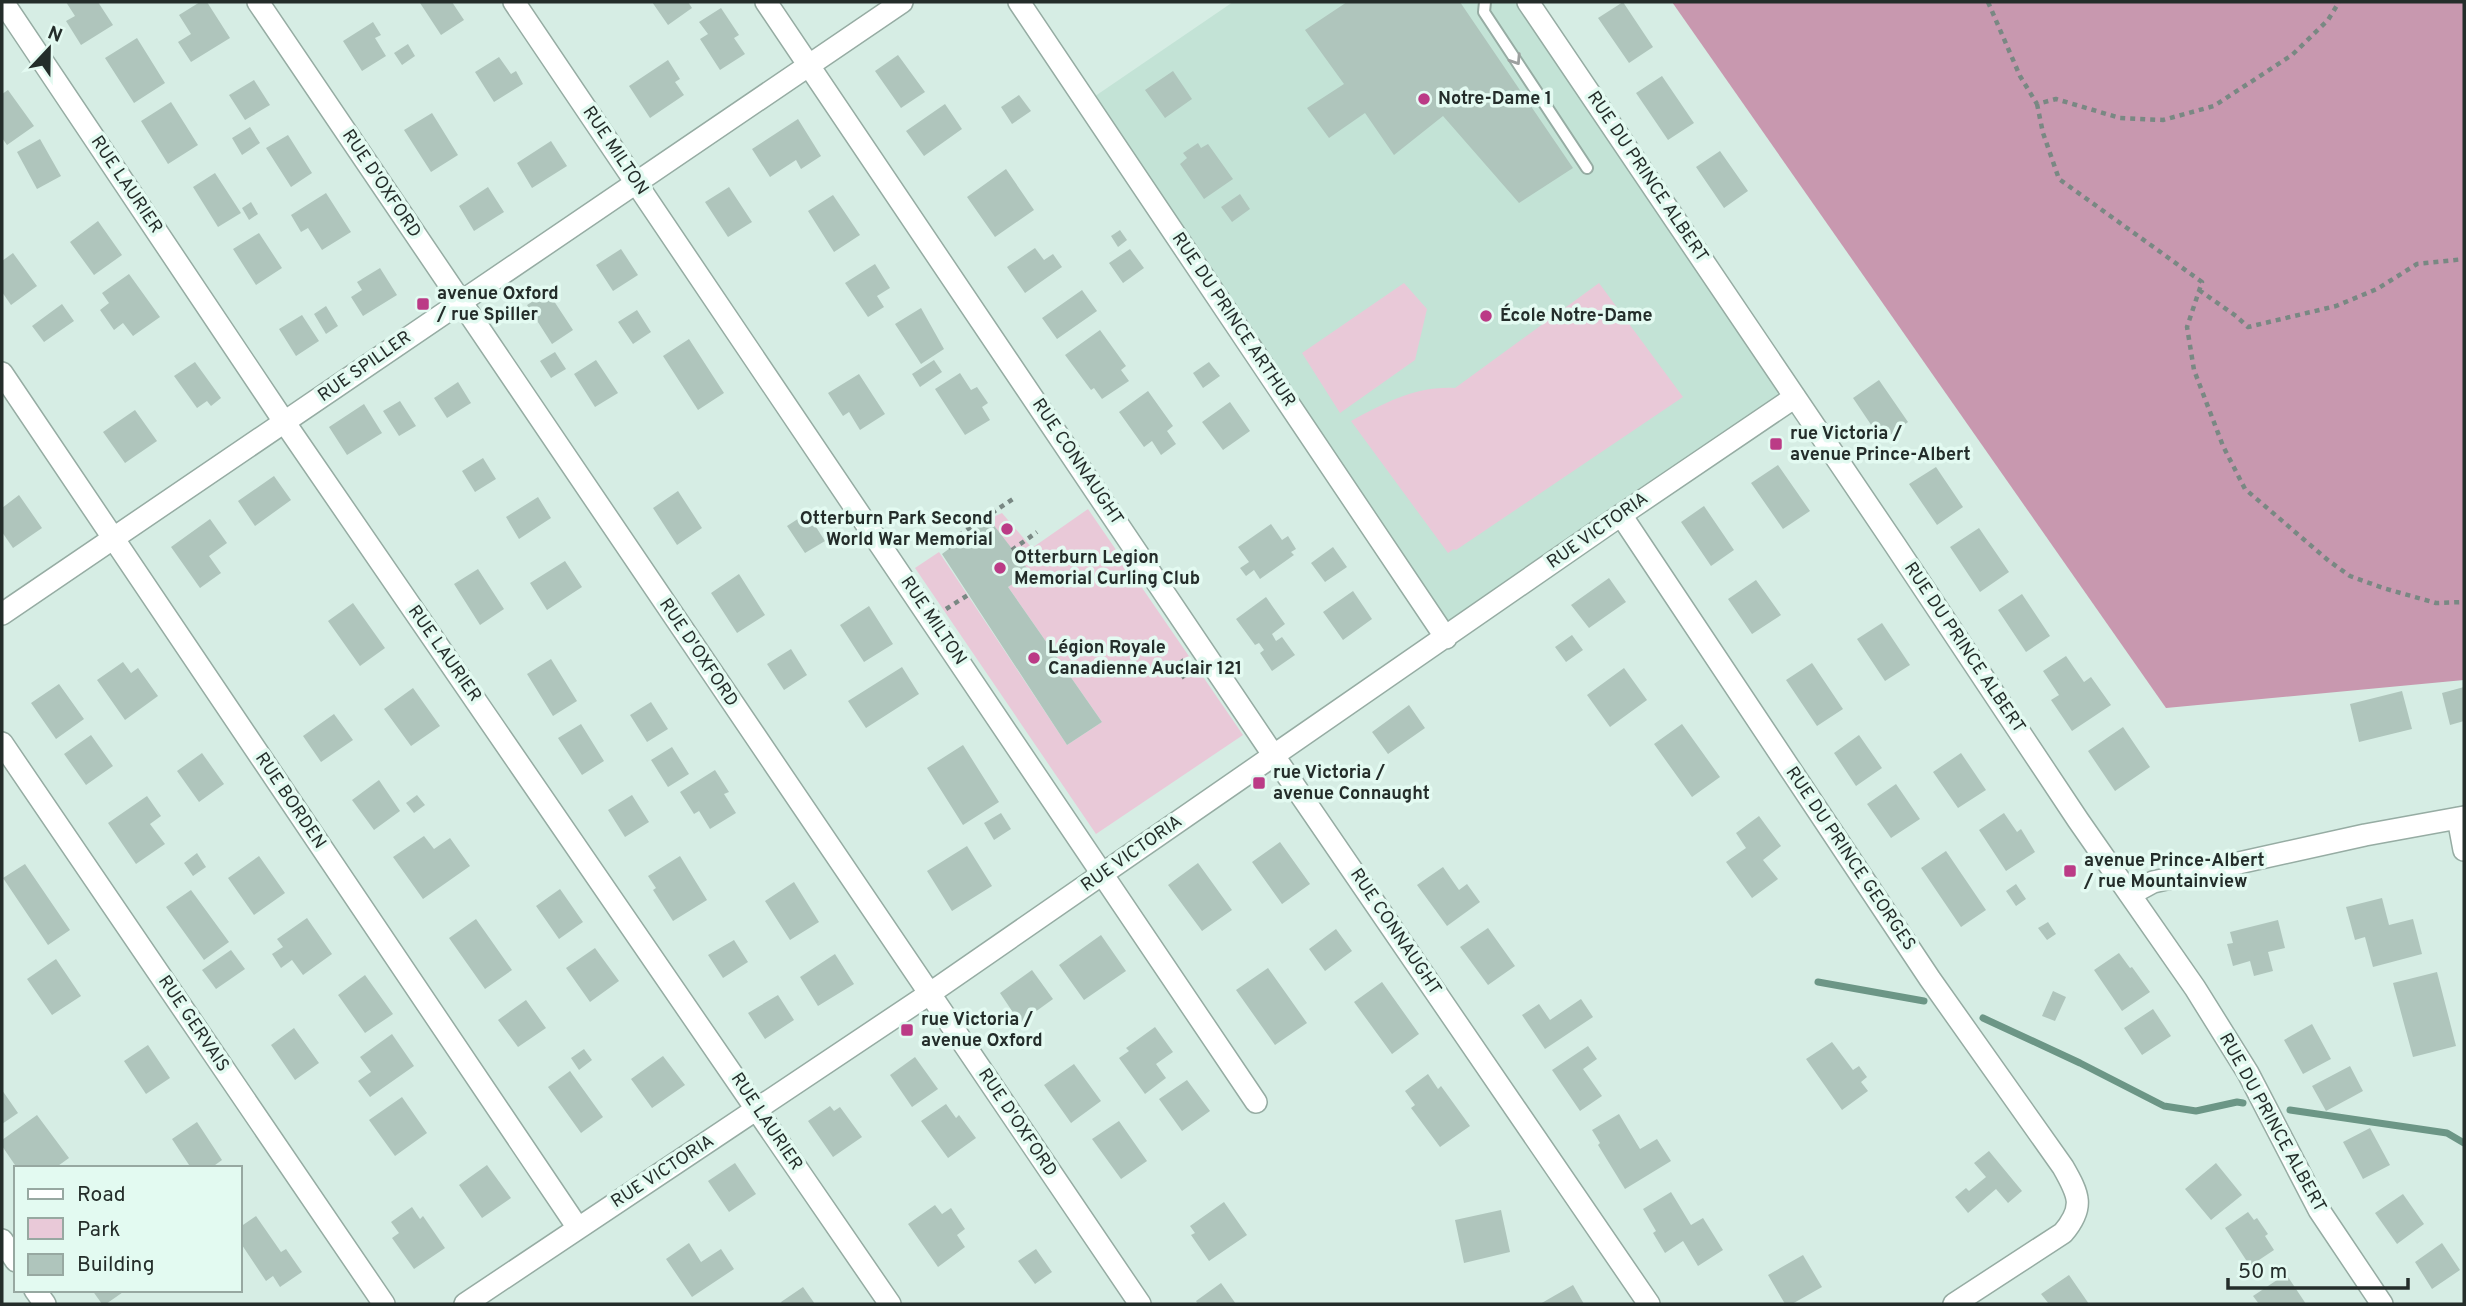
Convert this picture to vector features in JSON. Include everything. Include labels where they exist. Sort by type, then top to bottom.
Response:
[{"type":"street","name":"RUE LAURIER","points":[[3,2],[285,423],[890,1304]]},
{"type":"street","name":"RUE D'OXFORD","points":[[258,2],[1140,1304]]},
{"type":"street","name":"RUE MILTON","points":[[514,2],[1256,1102]]},
{"type":"street","name":"RUE CONNAUGHT","points":[[766,2],[1649,1304]]},
{"type":"street","name":"RUE SPILLER","points":[[2,614],[902,2]]},
{"type":"street","name":"RUE DU PRINCE ARTHUR","points":[[1019,2],[1446,638]]},
{"type":"street","name":"RUE DU PRINCE ALBERT","points":[[1528,2],[2078,820],[2216,1020],[2248,1073],[2319,1210],[2382,1304]]},
{"type":"street","name":"RUE BORDEN","points":[[2,373],[578,1228]]},
{"type":"street","name":"RUE VICTORIA","points":[[465,1304],[929,994],[1620,515],[1795,397]]},
{"type":"street","name":"RUE DU PRINCE GEORGES","points":[[1620,515],[1930,979],[2073,1185],[2078,1202],[2075,1219],[2063,1233],[1954,1304]]},
{"type":"street","name":"RUE GERVAIS","points":[[2,743],[384,1304]]},
{"type":"street","points":[[2131,894],[2153,882],[2365,835],[2461,817],[2464,850]]},
{"type":"street","points":[[2,1240],[14,1258]]},
{"type":"lane","points":[[1485,2],[1484,12],[1587,168]]},
{"type":"path","points":[[1988,2],[2020,76],[2036,104],[2059,179],[2202,282],[2187,327],[2194,370],[2223,446],[2245,489],[2350,576],[2436,603],[2464,602]]},
{"type":"path","points":[[2036,104],[2056,99],[2120,118],[2163,120],[2214,106],[2292,55],[2328,20],[2339,2]]},
{"type":"path","points":[[2199,290],[2248,327],[2336,306],[2377,289],[2417,264],[2464,259]]},
{"type":"path","points":[[951,548],[947,543],[1013,499]]},
{"type":"path","points":[[1012,550],[1037,532]]},
{"type":"shaded area","name":"École Notre-Dame","points":[[1233,2],[1528,2],[1795,397],[1446,638],[1085,103]]},
{"type":"shaded area","points":[[1672,2],[2464,2],[2464,680],[2166,708]]},
{"type":"green space","points":[[1404,283],[1427,309],[1415,360],[1340,413],[1302,353]]},
{"type":"green space","points":[[1599,283],[1683,397],[1448,553],[1351,421],[1413,393],[1455,388]]},
{"type":"green space","points":[[1088,509],[1243,735],[1096,834],[915,568],[939,552],[1067,745],[1102,722],[1008,587],[1029,572],[989,519],[1002,513],[1032,548]]},
{"type":"building","points":[[66,2],[98,2],[113,25],[81,45],[66,21],[75,16]]},
{"type":"building","points":[[200,2],[207,2],[230,38],[191,62],[178,42],[191,34],[179,15]]},
{"type":"building","points":[[452,2],[464,20],[441,35],[420,3]]},
{"type":"building","points":[[652,2],[688,2],[692,8],[668,25]]},
{"type":"building","name":"Notre-Dame 1","points":[[1347,2],[1460,2],[1573,168],[1519,203],[1443,116],[1394,155],[1365,113],[1329,138],[1307,108],[1344,84],[1305,30]]},
{"type":"building","points":[[1623,2],[1653,47],[1629,63],[1598,18]]},
{"type":"building","points":[[721,8],[739,35],[734,38],[745,54],[720,70],[700,39],[708,34],[699,22]]},
{"type":"building","points":[[373,22],[381,35],[375,38],[386,56],[362,71],[343,41]]},
{"type":"building","points":[[137,38],[165,83],[134,103],[105,58]]},
{"type":"building","points":[[408,44],[415,56],[402,65],[394,53]]},
{"type":"building","points":[[898,55],[925,92],[901,108],[875,71]]},
{"type":"building","points":[[499,57],[511,74],[516,71],[523,84],[494,102],[475,72]]},
{"type":"building","points":[[668,60],[680,79],[675,82],[684,95],[650,118],[629,86]]},
{"type":"building","points":[[1173,71],[1192,99],[1165,118],[1145,90]]},
{"type":"building","points":[[1662,76],[1694,123],[1668,140],[1636,93]]},
{"type":"building","points":[[254,80],[270,105],[245,120],[229,95]]},
{"type":"building","points":[[8,90],[34,126],[7,145],[2,138],[2,94]]},
{"type":"building","points":[[1019,95],[1031,111],[1012,124],[1001,107]]},
{"type":"building","points":[[171,102],[198,145],[168,164],[141,121]]},
{"type":"building","points":[[945,104],[962,129],[924,156],[906,131]]},
{"type":"building","points":[[432,113],[458,155],[431,172],[404,130]]},
{"type":"building","points":[[798,119],[821,156],[801,169],[796,160],[770,177],[752,149]]},
{"type":"building","points":[[250,127],[260,143],[242,155],[232,138]]},
{"type":"building","points":[[288,135],[312,173],[291,187],[266,148]]},
{"type":"building","points":[[40,139],[61,176],[37,189],[17,152]]},
{"type":"building","points":[[551,141],[567,166],[532,188],[517,163]]},
{"type":"building","points":[[1198,143],[1201,148],[1208,144],[1233,179],[1204,199],[1180,164],[1187,158],[1183,153]]},
{"type":"building","points":[[1720,151],[1748,191],[1724,208],[1696,167]]},
{"type":"building","points":[[1006,169],[1034,210],[995,237],[967,197]]},
{"type":"building","points":[[215,173],[241,213],[218,227],[193,187]]},
{"type":"building","points":[[488,187],[504,212],[474,231],[459,206]]},
{"type":"building","points":[[729,187],[752,222],[728,237],[705,202]]},
{"type":"building","points":[[326,193],[351,232],[322,250],[308,228],[301,232],[291,215]]},
{"type":"building","points":[[1240,194],[1250,209],[1232,222],[1221,207]]},
{"type":"building","points":[[833,195],[860,235],[834,252],[808,211]]},
{"type":"building","points":[[251,202],[258,214],[249,220],[242,208]]},
{"type":"building","points":[[98,221],[122,255],[94,275],[70,242]]},
{"type":"building","points":[[1120,230],[1127,240],[1118,247],[1111,236]]},
{"type":"building","points":[[259,233],[282,268],[256,285],[233,249]]},
{"type":"building","points":[[1035,248],[1044,260],[1053,254],[1062,267],[1025,293],[1007,267]]},
{"type":"building","points":[[621,249],[638,275],[613,291],[596,265]]},
{"type":"building","points":[[1130,249],[1144,268],[1123,283],[1109,263]]},
{"type":"building","points":[[13,253],[37,286],[11,305],[2,292],[2,261]]},
{"type":"building","points":[[875,264],[890,288],[877,296],[884,307],[868,317],[845,283]]},
{"type":"building","points":[[380,268],[397,295],[363,316],[351,297],[362,290],[357,282]]},
{"type":"building","points":[[129,274],[160,317],[133,336],[123,323],[114,330],[100,310],[109,303],[102,293]]},
{"type":"building","points":[[1082,290],[1097,311],[1057,339],[1042,318]]},
{"type":"building","points":[[548,292],[573,330],[552,344],[527,305]]},
{"type":"building","points":[[62,304],[74,321],[44,342],[32,326]]},
{"type":"building","points":[[326,306],[338,326],[326,334],[314,314]]},
{"type":"building","points":[[921,308],[944,349],[921,364],[895,324]]},
{"type":"building","points":[[637,310],[651,332],[633,344],[618,322]]},
{"type":"building","points":[[302,315],[319,341],[296,356],[279,329]]},
{"type":"building","points":[[1100,330],[1126,366],[1121,370],[1129,381],[1102,399],[1094,388],[1091,390],[1065,355]]},
{"type":"building","points":[[689,339],[724,393],[698,410],[663,356]]},
{"type":"building","points":[[555,352],[566,369],[551,378],[540,361]]},
{"type":"building","points":[[596,360],[618,393],[595,407],[574,374]]},
{"type":"building","points":[[934,360],[942,372],[920,387],[912,374]]},
{"type":"building","points":[[195,362],[221,398],[211,406],[207,401],[197,408],[174,376]]},
{"type":"building","points":[[1209,362],[1220,376],[1203,388],[1193,373]]},
{"type":"building","points":[[960,373],[971,390],[977,387],[988,403],[982,407],[990,420],[965,435],[935,389]]},
{"type":"building","points":[[859,374],[885,414],[860,430],[849,412],[843,416],[828,393]]},
{"type":"building","points":[[1879,380],[1908,422],[1882,441],[1853,398]]},
{"type":"building","points":[[458,382],[471,403],[447,418],[434,398]]},
{"type":"building","points":[[1148,391],[1173,426],[1167,431],[1176,444],[1161,455],[1152,441],[1144,447],[1119,412]]},
{"type":"building","points":[[400,401],[416,426],[399,436],[383,411]]},
{"type":"building","points":[[1230,402],[1250,431],[1223,450],[1202,422]]},
{"type":"building","points":[[364,404],[382,433],[347,455],[329,427]]},
{"type":"building","points":[[135,410],[157,441],[125,463],[103,432]]},
{"type":"building","points":[[483,458],[496,479],[475,492],[462,471]]},
{"type":"building","points":[[1778,465],[1810,511],[1783,529],[1751,483]]},
{"type":"building","points":[[1936,467],[1963,507],[1937,525],[1909,484]]},
{"type":"building","points":[[274,476],[291,500],[255,526],[238,501]]},
{"type":"building","points":[[678,491],[702,528],[677,545],[653,508]]},
{"type":"building","points":[[19,495],[42,528],[13,548],[2,532],[2,508]]},
{"type":"building","points":[[538,497],[551,518],[519,539],[506,517]]},
{"type":"building","points":[[1704,506],[1734,550],[1711,566],[1681,522]]},
{"type":"building","points":[[807,513],[825,541],[805,553],[787,526]]},
{"type":"building","points":[[210,519],[227,543],[209,556],[221,573],[200,588],[171,547]]},
{"type":"building","name":"Légion Royale Canadienne Auclair 121","points":[[989,519],[1030,572],[1008,587],[1102,722],[1067,745],[942,554]]},
{"type":"building","points":[[1271,524],[1282,540],[1288,536],[1296,549],[1291,552],[1294,555],[1260,579],[1254,570],[1246,576],[1240,568],[1249,562],[1238,547]]},
{"type":"building","points":[[1979,528],[2009,572],[1980,592],[1950,547]]},
{"type":"building","points":[[1333,547],[1347,567],[1325,582],[1311,563]]},
{"type":"building","points":[[565,561],[582,587],[547,610],[530,583]]},
{"type":"building","points":[[478,569],[504,609],[480,625],[454,584]]},
{"type":"building","points":[[739,574],[765,615],[737,633],[711,593]]},
{"type":"building","points":[[1609,578],[1626,602],[1589,628],[1571,605]]},
{"type":"building","points":[[1756,580],[1781,615],[1752,634],[1728,599]]},
{"type":"building","points":[[1353,591],[1372,619],[1343,640],[1323,612]]},
{"type":"building","points":[[2022,594],[2050,636],[2026,652],[1998,610]]},
{"type":"building","points":[[1266,597],[1285,624],[1272,634],[1276,641],[1282,637],[1295,655],[1272,671],[1260,653],[1264,650],[1259,643],[1255,645],[1236,619]]},
{"type":"building","points":[[353,603],[385,648],[360,666],[328,621]]},
{"type":"building","points":[[869,606],[893,644],[864,662],[840,625]]},
{"type":"building","points":[[1882,623],[1910,665],[1885,681],[1857,639]]},
{"type":"building","points":[[1572,635],[1583,650],[1566,662],[1555,647]]},
{"type":"building","points":[[791,649],[807,675],[784,690],[767,664]]},
{"type":"building","points":[[2066,656],[2084,682],[2091,677],[2111,705],[2072,731],[2051,700],[2059,695],[2043,671]]},
{"type":"building","points":[[551,659],[577,701],[553,716],[527,674]]},
{"type":"building","points":[[123,662],[131,673],[138,668],[158,696],[125,720],[97,680]]},
{"type":"building","points":[[1812,663],[1843,709],[1817,726],[1786,680]]},
{"type":"building","points":[[902,667],[919,694],[866,728],[848,701]]},
{"type":"building","points":[[1624,668],[1647,700],[1610,727],[1587,695]]},
{"type":"building","points":[[59,684],[84,719],[56,739],[31,703]]},
{"type":"building","points":[[2464,687],[2464,721],[2450,725],[2442,693]]},
{"type":"building","points":[[413,688],[440,726],[411,746],[384,709]]},
{"type":"building","points":[[2402,691],[2412,729],[2359,742],[2350,704]]},
{"type":"building","points":[[651,702],[668,729],[647,742],[630,715]]},
{"type":"building","points":[[1409,705],[1425,728],[1388,754],[1372,732]]},
{"type":"building","points":[[334,714],[353,740],[321,762],[303,736]]},
{"type":"building","points":[[581,724],[604,761],[582,775],[558,738]]},
{"type":"building","points":[[1682,724],[1720,777],[1692,797],[1654,744]]},
{"type":"building","points":[[2123,727],[2150,767],[2115,791],[2088,751]]},
{"type":"building","points":[[91,735],[113,766],[86,785],[64,754]]},
{"type":"building","points":[[1859,735],[1882,768],[1856,786],[1834,753]]},
{"type":"building","points":[[963,745],[999,802],[963,825],[927,768]]},
{"type":"building","points":[[672,747],[689,774],[668,787],[651,760]]},
{"type":"building","points":[[202,753],[224,784],[199,802],[177,771]]},
{"type":"building","points":[[1961,753],[1986,790],[1958,808],[1933,772]]},
{"type":"building","points":[[715,770],[729,792],[724,794],[736,813],[710,829],[699,811],[694,814],[680,792]]},
{"type":"building","points":[[379,780],[400,811],[374,830],[352,800]]},
{"type":"building","points":[[1896,784],[1920,819],[1891,838],[1867,804]]},
{"type":"building","points":[[417,795],[425,805],[414,813],[406,803]]},
{"type":"building","points":[[632,795],[649,822],[625,837],[608,810]]},
{"type":"building","points":[[147,796],[161,816],[150,824],[165,844],[136,864],[108,823]]},
{"type":"building","points":[[1001,813],[1011,829],[994,840],[984,823]]},
{"type":"building","points":[[2004,813],[2017,832],[2021,829],[2035,852],[2006,871],[1979,830]]},
{"type":"building","points":[[1759,816],[1781,846],[1763,860],[1778,879],[1752,898],[1726,862],[1746,848],[1736,833]]},
{"type":"building","points":[[424,836],[434,849],[450,838],[470,866],[423,899],[393,857]]},
{"type":"building","points":[[1280,842],[1310,884],[1282,904],[1252,862]]},
{"type":"building","points":[[967,846],[992,886],[952,911],[927,871]]},
{"type":"building","points":[[1946,851],[1986,910],[1961,927],[1921,868]]},
{"type":"building","points":[[197,853],[206,867],[193,876],[184,863]]},
{"type":"building","points":[[259,856],[285,893],[254,915],[228,878]]},
{"type":"building","points":[[680,856],[707,900],[673,921],[653,890],[656,888],[648,876]]},
{"type":"building","points":[[1198,863],[1232,910],[1202,931],[1168,885]]},
{"type":"building","points":[[25,864],[70,930],[48,945],[3,878]]},
{"type":"building","points":[[1443,867],[1459,890],[1467,884],[1480,902],[1447,926],[1417,885]]},
{"type":"building","points":[[794,882],[819,922],[790,940],[765,901]]},
{"type":"building","points":[[2016,884],[2026,899],[2016,906],[2006,891]]},
{"type":"building","points":[[560,889],[583,922],[559,939],[536,906]]},
{"type":"building","points":[[191,890],[229,942],[204,960],[166,907]]},
{"type":"building","points":[[2382,898],[2389,925],[2413,919],[2422,954],[2373,967],[2365,937],[2355,940],[2346,907]]},
{"type":"building","points":[[307,918],[332,954],[303,975],[292,960],[281,968],[272,954],[283,947],[277,939]]},
{"type":"building","points":[[476,919],[512,970],[485,989],[449,938]]},
{"type":"building","points":[[2278,920],[2285,948],[2268,952],[2273,971],[2254,976],[2250,961],[2233,966],[2227,944],[2233,943],[2230,932]]},
{"type":"building","points":[[2048,922],[2056,934],[2047,940],[2038,928]]},
{"type":"building","points":[[1488,928],[1515,966],[1488,985],[1460,947]]},
{"type":"building","points":[[1336,929],[1352,951],[1325,971],[1309,949]]},
{"type":"building","points":[[1101,935],[1126,971],[1084,1000],[1059,965]]},
{"type":"building","points":[[734,940],[748,962],[723,978],[708,955]]},
{"type":"building","points":[[595,948],[619,981],[590,1002],[566,968]]},
{"type":"building","points":[[231,950],[245,969],[216,989],[202,970]]},
{"type":"building","points":[[2119,953],[2150,992],[2122,1011],[2094,970]]},
{"type":"building","points":[[835,954],[854,984],[818,1006],[800,977]]},
{"type":"building","points":[[56,959],[81,996],[52,1015],[27,979]]},
{"type":"building","points":[[1268,968],[1307,1023],[1275,1045],[1236,990]]},
{"type":"building","points":[[1032,970],[1053,999],[1020,1023],[1000,993]]},
{"type":"building","points":[[2437,972],[2456,1046],[2413,1057],[2393,983]]},
{"type":"building","points":[[365,975],[393,1014],[365,1033],[338,995]]},
{"type":"building","points":[[1382,982],[1419,1034],[1392,1054],[1354,1002]]},
{"type":"building","points":[[2053,991],[2066,997],[2055,1021],[2042,1016]]},
{"type":"building","points":[[778,995],[794,1020],[765,1039],[748,1013]]},
{"type":"building","points":[[1581,999],[1593,1017],[1545,1049],[1522,1015],[1539,1004],[1550,1020]]},
{"type":"building","points":[[526,1000],[546,1028],[518,1047],[498,1020]]},
{"type":"building","points":[[2153,1009],[2171,1036],[2142,1055],[2124,1028]]},
{"type":"building","points":[[2312,1024],[2331,1059],[2303,1074],[2284,1040]]},
{"type":"building","points":[[1155,1027],[1173,1052],[1156,1064],[1166,1078],[1145,1094],[1119,1058],[1129,1051],[1126,1048]]},
{"type":"building","points":[[294,1028],[319,1063],[295,1080],[271,1045]]},
{"type":"building","points":[[392,1034],[414,1066],[370,1097],[358,1081],[371,1072],[360,1057]]},
{"type":"building","points":[[1832,1042],[1853,1070],[1859,1066],[1867,1077],[1861,1082],[1868,1091],[1842,1110],[1806,1059]]},
{"type":"building","points":[[148,1045],[170,1078],[146,1094],[124,1061]]},
{"type":"building","points":[[1588,1046],[1597,1059],[1583,1069],[1602,1096],[1580,1111],[1552,1070]]},
{"type":"building","points":[[584,1049],[592,1060],[579,1070],[571,1058]]},
{"type":"building","points":[[663,1056],[685,1085],[652,1108],[631,1079]]},
{"type":"building","points":[[915,1057],[938,1089],[912,1107],[890,1075]]},
{"type":"building","points":[[1074,1064],[1101,1101],[1071,1123],[1044,1085]]},
{"type":"building","points":[[2350,1066],[2363,1091],[2326,1111],[2312,1086]]},
{"type":"building","points":[[570,1071],[603,1117],[581,1133],[548,1087]]},
{"type":"building","points":[[1428,1074],[1438,1089],[1441,1086],[1470,1126],[1440,1147],[1411,1108],[1415,1105],[1405,1091]]},
{"type":"building","points":[[1187,1080],[1210,1111],[1182,1131],[1159,1099]]},
{"type":"building","points":[[2,1090],[18,1113],[2,1124]]},
{"type":"building","points":[[402,1097],[427,1133],[395,1156],[369,1120]]},
{"type":"building","points":[[946,1104],[956,1118],[959,1115],[976,1138],[948,1158],[921,1121]]},
{"type":"building","points":[[830,1106],[834,1111],[840,1107],[862,1137],[833,1157],[808,1121]]},
{"type":"building","points":[[1619,1114],[1640,1149],[1657,1139],[1671,1161],[1625,1189],[1592,1130]]},
{"type":"building","points":[[37,1115],[69,1158],[58,1166],[16,1166],[2,1146],[2,1140]]},
{"type":"building","points":[[1119,1121],[1147,1161],[1121,1179],[1092,1139]]},
{"type":"building","points":[[197,1122],[222,1160],[214,1166],[190,1166],[172,1139]]},
{"type":"building","points":[[2370,1128],[2390,1165],[2363,1179],[2343,1142]]},
{"type":"building","points":[[1989,1151],[2022,1191],[2008,1203],[1996,1189],[1968,1213],[1955,1197],[1966,1188],[1969,1191],[1986,1177],[1974,1163]]},
{"type":"building","points":[[735,1163],[756,1194],[729,1212],[708,1181]]},
{"type":"building","points":[[2216,1163],[2242,1195],[2211,1220],[2185,1189]]},
{"type":"building","points":[[487,1165],[511,1198],[482,1218],[459,1185]]},
{"type":"building","points":[[1671,1192],[1691,1225],[1703,1218],[1723,1250],[1698,1266],[1683,1241],[1665,1253],[1643,1209]]},
{"type":"building","points":[[2403,1194],[2424,1224],[2397,1244],[2375,1213]]},
{"type":"building","points":[[1224,1202],[1247,1235],[1209,1261],[1191,1235],[1195,1233],[1190,1226]]},
{"type":"building","points":[[935,1205],[942,1214],[951,1208],[965,1229],[957,1235],[965,1247],[938,1267],[908,1224]]},
{"type":"building","points":[[412,1207],[420,1219],[423,1216],[445,1248],[414,1269],[392,1238],[399,1233],[391,1222]]},
{"type":"building","points":[[1501,1210],[1510,1252],[1464,1263],[1455,1220]]},
{"type":"building","points":[[2248,1212],[2254,1220],[2257,1218],[2268,1234],[2265,1236],[2274,1250],[2250,1266],[2225,1228]]},
{"type":"building","points":[[256,1216],[281,1252],[286,1249],[302,1272],[280,1287],[273,1276],[266,1281],[242,1245],[242,1226]]},
{"type":"building","points":[[689,1243],[701,1262],[721,1249],[734,1269],[692,1297],[666,1259]]},
{"type":"building","points":[[2442,1243],[2460,1270],[2432,1289],[2415,1262]]},
{"type":"building","points":[[1036,1249],[1052,1272],[1035,1284],[1018,1261]]},
{"type":"building","points":[[1803,1255],[1822,1287],[1792,1304],[1785,1304],[1768,1275]]},
{"type":"building","points":[[2286,1274],[2306,1304],[2259,1304],[2253,1296]]},
{"type":"building","points":[[2069,1275],[2089,1304],[2049,1304],[2041,1294]]},
{"type":"building","points":[[1221,1283],[1236,1304],[1198,1304],[1196,1301]]},
{"type":"building","points":[[1573,1285],[1584,1304],[1540,1304]]},
{"type":"building","points":[[803,1287],[815,1304],[782,1304],[781,1302]]},
{"type":"building","points":[[93,1292],[123,1292],[106,1304],[102,1304]]},
{"type":"waterway","points":[[1818,982],[1924,1001]]},
{"type":"waterway","points":[[1983,1018],[2164,1106],[2196,1111],[2243,1103]]},
{"type":"waterway","points":[[2290,1110],[2447,1133],[2464,1143]]},
{"type":"place","name":"Notre-Dame 1","points":[[1424,99]]},
{"type":"place","name":"avenue Oxford / rue Spiller","points":[[423,304]]},
{"type":"place","name":"École Notre-Dame","points":[[1486,316]]},
{"type":"place","name":"rue Victoria / avenue Prince-Albert","points":[[1776,444]]},
{"type":"place","name":"Otterburn Park Second World War Memorial","points":[[1007,529]]},
{"type":"place","name":"Otterburn Legion Memorial Curling Club","points":[[1000,568]]},
{"type":"place","name":"Légion Royale Canadienne Auclair 121","points":[[1034,658]]},
{"type":"place","name":"rue Victoria / avenue Connaught","points":[[1259,783]]},
{"type":"place","name":"avenue Prince-Albert / rue Mountainview","points":[[2070,871]]},
{"type":"place","name":"rue Victoria / avenue Oxford","points":[[907,1030]]}]
